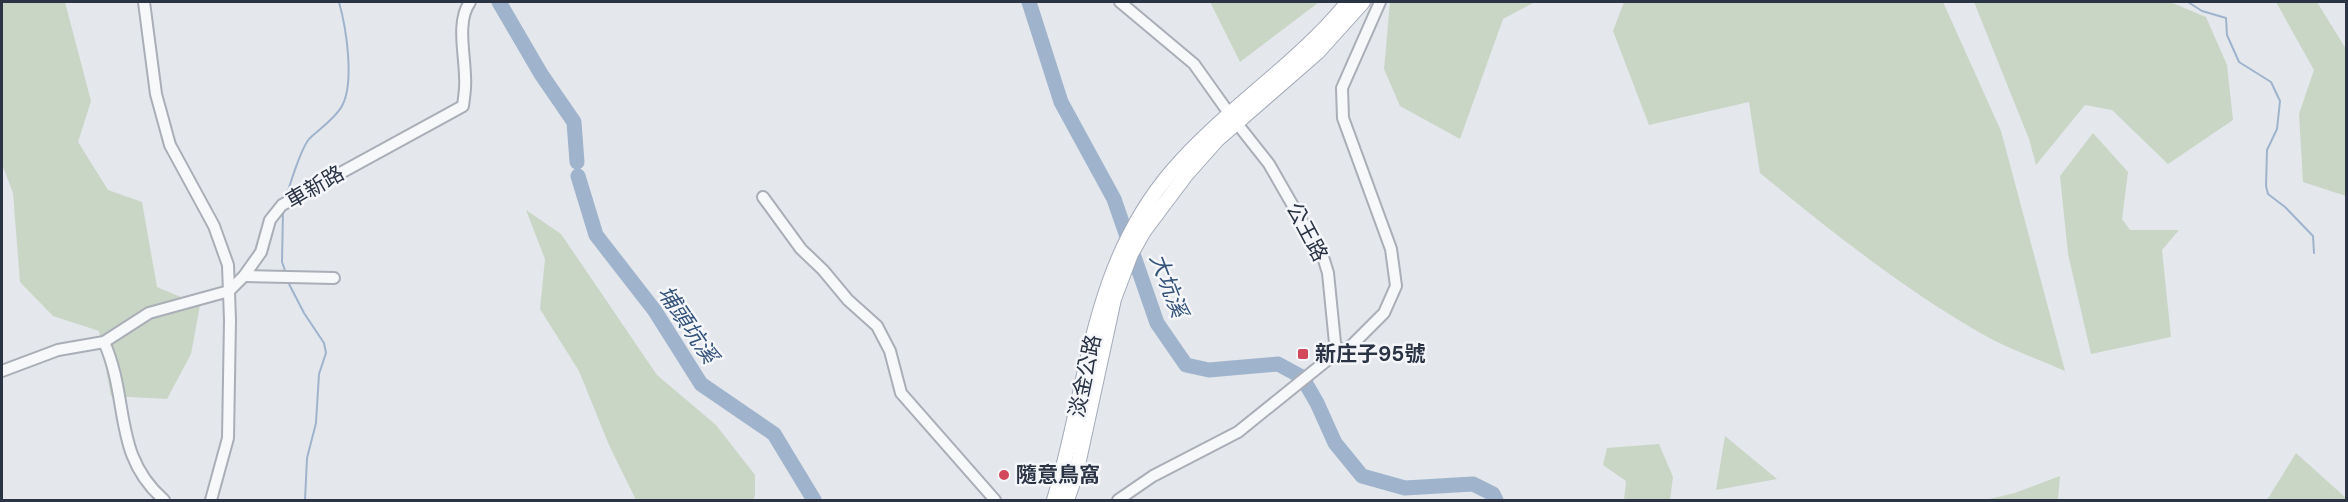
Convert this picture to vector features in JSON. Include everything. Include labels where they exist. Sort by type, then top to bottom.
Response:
[{"type":"main road","points":[[1123,258],[1172,171],[1244,108],[1348,2]]},
{"type":"main road","points":[[1244,108],[1318,52],[1363,2]]},
{"type":"main road","name":"淡金公路","points":[[1054,501],[1068,454],[1098,316],[1123,258]]},
{"type":"main road","name":"淡金公路","points":[[1067,501],[1076,474],[1123,258]]},
{"type":"street","points":[[144,2],[156,94],[170,145],[222,245],[228,265],[228,438],[211,501]]},
{"type":"street","name":"車新路","points":[[2,371],[58,350],[104,342],[149,313],[229,291],[244,276],[261,252],[270,220],[286,202],[463,106],[465,80],[463,23],[466,7],[470,2]]},
{"type":"street","points":[[1120,2],[1194,64],[1226,109]]},
{"type":"street","points":[[1118,501],[1153,476],[1238,432],[1336,353],[1351,346],[1384,313],[1396,286],[1391,249],[1343,118],[1342,88],[1380,2]]},
{"type":"street","name":"公王路","points":[[1239,126],[1269,164],[1324,260],[1328,273],[1336,353]]},
{"type":"street","points":[[763,197],[801,249],[823,270],[855,308],[877,326],[888,343],[901,393],[995,501]]},
{"type":"street","points":[[244,276],[334,278]]},
{"type":"street","points":[[104,342],[112,360],[130,455],[149,487],[164,501]]},
{"type":"green space","points":[[2,2],[65,2],[91,101],[78,142],[108,190],[142,202],[157,287],[200,305],[191,354],[167,399],[111,396],[99,331],[53,316],[20,282],[13,193],[2,164]]},
{"type":"green space","points":[[1210,2],[1319,2],[1240,62]]},
{"type":"green space","points":[[1390,2],[1535,2],[1503,19],[1460,139],[1400,106],[1384,69]]},
{"type":"green space","points":[[1624,2],[1943,2],[2001,131],[2065,371],[1992,339],[1924,298],[1840,237],[1760,173],[1749,102],[1649,125],[1613,31]]},
{"type":"green space","points":[[1974,2],[2170,2],[2206,17],[2227,65],[2233,120],[2168,164],[2112,110],[2085,105],[2036,165],[2029,139]]},
{"type":"green space","points":[[2276,2],[2317,2],[2346,49],[2346,196],[2303,182],[2299,114],[2314,70]]},
{"type":"green space","points":[[2093,133],[2128,172],[2122,219],[2130,230],[2179,230],[2162,250],[2171,337],[2091,354],[2068,254],[2060,176]]},
{"type":"green space","points":[[526,210],[561,234],[657,375],[716,425],[755,475],[753,500],[636,500],[609,445],[579,371],[540,309],[545,259]]},
{"type":"green space","points":[[1725,436],[1777,479],[1716,490]]},
{"type":"green space","points":[[1659,444],[1673,477],[1670,500],[1624,500],[1626,481],[1603,465],[1607,448]]},
{"type":"green space","points":[[2296,453],[2346,498],[2346,500],[2267,500]]},
{"type":"green space","points":[[2060,476],[2058,500],[1985,500],[2015,493]]},
{"type":"waterway","points":[[286,199],[306,144],[335,115],[346,96],[348,54],[339,2]]},
{"type":"waterway","name":"埔頭坑溪","points":[[499,2],[541,74],[574,122],[577,162]]},
{"type":"waterway","name":"大坑溪","points":[[1029,2],[1061,102],[1114,199],[1157,323],[1186,365],[1209,370],[1278,364],[1302,377],[1335,443],[1362,476],[1405,488],[1473,484],[1493,494],[1496,500]]},
{"type":"waterway","points":[[2188,2],[2202,11],[2226,18],[2227,35],[2239,62],[2271,82],[2280,101],[2277,129],[2267,150],[2266,186],[2268,194],[2285,207],[2313,236],[2314,253]]},
{"type":"waterway","name":"埔頭坑溪","points":[[578,176],[596,235],[655,311],[701,384],[774,434],[814,500]]},
{"type":"waterway","points":[[283,211],[282,262],[286,273]]},
{"type":"waterway","points":[[288,282],[304,313],[324,343],[326,353],[319,374],[316,423],[307,458],[305,500]]},
{"type":"place","name":"新庄子95號","points":[[1303,354]]},
{"type":"place","name":"隨意鳥窩","points":[[1004,475]]}]
